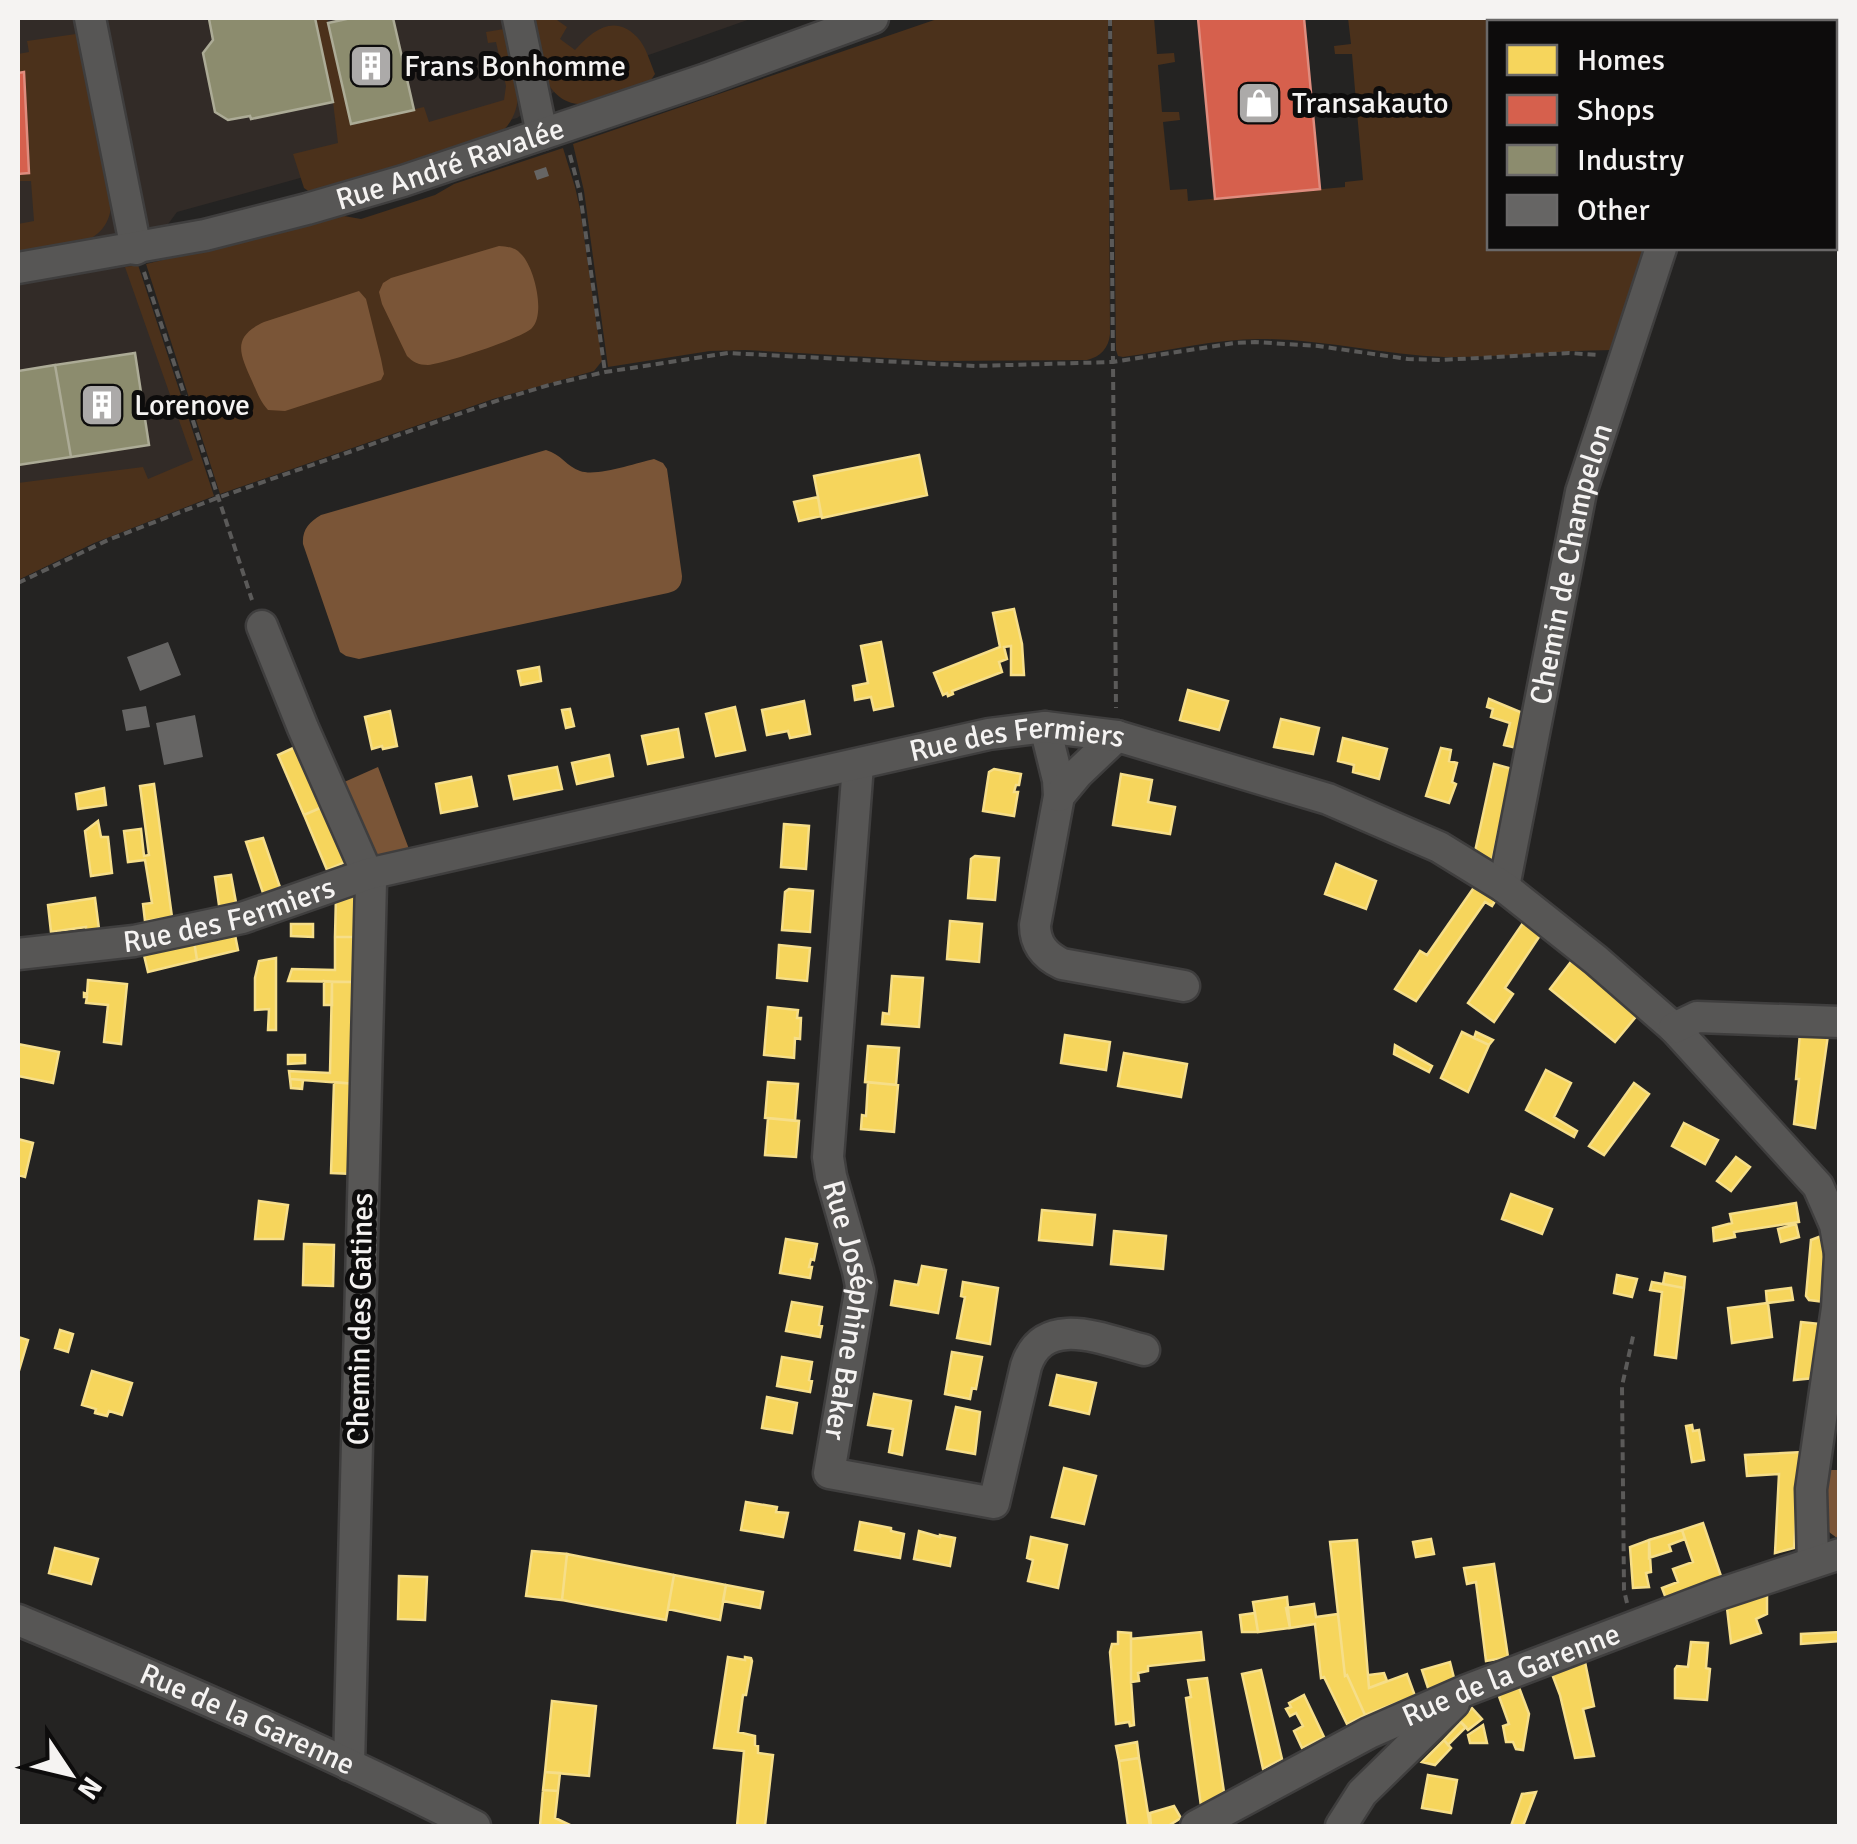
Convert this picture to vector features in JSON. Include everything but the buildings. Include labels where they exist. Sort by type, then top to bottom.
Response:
[{"type":"street","points":[[90,18],[136,248]]},
{"type":"street","points":[[518,18],[552,131]]},
{"type":"street","name":"Rue André Ravalée","points":[[18,268],[204,235],[403,181],[872,18]]},
{"type":"street","name":"Chemin de Champelon","points":[[1504,886],[1580,492],[1660,250]]},
{"type":"street","points":[[262,626],[368,874]]},
{"type":"street","points":[[1045,727],[1059,796],[1036,925],[1039,945],[1062,964],[1184,986]]},
{"type":"street","name":"Rue des Fermiers","points":[[18,954],[134,941],[242,918],[368,874],[988,734],[1045,727],[1116,736],[1328,800],[1440,847],[1504,886],[1674,1028],[1818,1186],[1835,1225],[1840,1255],[1837,1308],[1811,1489],[1826,1558]]},
{"type":"street","points":[[1059,796],[1116,736]]},
{"type":"street","name":"Rue Joséphine Baker","points":[[858,765],[828,1157],[860,1286],[829,1473],[994,1502],[1026,1366],[1035,1347],[1064,1332],[1144,1350]]},
{"type":"street","name":"Chemin des Gatines","points":[[349,1765],[371,882],[368,874]]},
{"type":"street","points":[[1674,1028],[1697,1018],[1840,1022]]},
{"type":"street","name":"Rue de la Garenne","points":[[1196,1826],[1369,1733],[1467,1690],[1826,1558]]},
{"type":"street","name":"Rue de la Garenne","points":[[18,1620],[349,1765],[475,1826]]},
{"type":"street","points":[[1341,1826],[1362,1793],[1467,1690]]},
{"type":"path","points":[[1110,18],[1116,736]]},
{"type":"path","points":[[552,131],[580,192],[605,372]]},
{"type":"path","points":[[136,248],[262,626]]},
{"type":"path","points":[[18,582],[108,540],[217,498],[499,400],[605,372],[728,353],[974,366],[1113,362],[1256,342],[1408,359],[1569,353],[1624,358]]},
{"type":"path","points":[[1632,1628],[1624,1590],[1622,1386],[1634,1332]]},
{"type":"shaded area","points":[[18,18],[753,18],[564,85],[517,118],[177,212],[138,265],[214,496],[94,543],[18,580]]},
{"type":"shaded area","points":[[315,18],[327,18],[351,124],[424,107],[429,122],[504,100],[506,86],[496,42],[488,43],[486,32],[504,29],[518,86],[515,113],[497,136],[314,195],[304,188],[293,154],[338,143]]},
{"type":"shaded area","points":[[529,18],[554,18],[567,27],[560,39],[575,50],[604,27],[620,26],[643,45],[655,74],[647,86],[616,97],[585,104],[570,102],[559,96],[543,73]]},
{"type":"shaded area","points":[[940,18],[1108,18],[1110,334],[1103,351],[1087,360],[941,361],[710,351],[608,367],[584,191],[573,144]]},
{"type":"shaded area","points":[[1112,18],[1154,18],[1157,54],[1174,53],[1175,62],[1158,65],[1162,112],[1179,112],[1180,120],[1163,122],[1170,190],[1187,189],[1188,201],[1345,187],[1345,182],[1363,180],[1357,112],[1340,112],[1340,104],[1356,102],[1352,54],[1335,54],[1334,46],[1351,44],[1348,18],[1696,18],[1487,20],[1487,250],[1646,250],[1614,350],[1444,357],[1261,339],[1123,357],[1116,350]]},
{"type":"shaded area","points":[[76,34],[111,191],[110,210],[105,225],[83,242],[18,256],[18,224],[34,221],[31,181],[18,181],[18,174],[29,173],[24,73],[18,73],[18,54],[29,52],[27,41]]},
{"type":"shaded area","points":[[563,148],[580,209],[602,361],[594,371],[493,399],[220,494],[146,264],[344,216],[361,219]]},
{"type":"shaded area","points":[[499,246],[516,250],[530,269],[538,302],[532,328],[499,344],[449,360],[428,365],[411,360],[382,304],[379,292],[383,283]]},
{"type":"shaded area","points":[[138,265],[214,496],[94,543],[18,580],[18,483],[143,467],[148,479],[193,460],[125,267]]},
{"type":"shaded area","points":[[359,291],[366,299],[381,359],[381,380],[285,411],[268,410],[244,362],[241,347],[247,334],[264,322]]},
{"type":"shaded area","points":[[546,450],[575,469],[587,472],[654,459],[663,463],[682,576],[678,588],[359,659],[340,652],[303,544],[310,524],[321,515]]},
{"type":"shaded area","points":[[378,767],[409,849],[380,856],[368,847],[342,783]]},
{"type":"shaded area","points":[[1829,1470],[1839,1470],[1839,1538],[1825,1529]]},
{"type":"place","name":"Frans Bonhomme","points":[[371,66]]},
{"type":"place","name":"Transakauto","points":[[1259,103]]},
{"type":"place","name":"Lorenove","points":[[102,405]]}]
